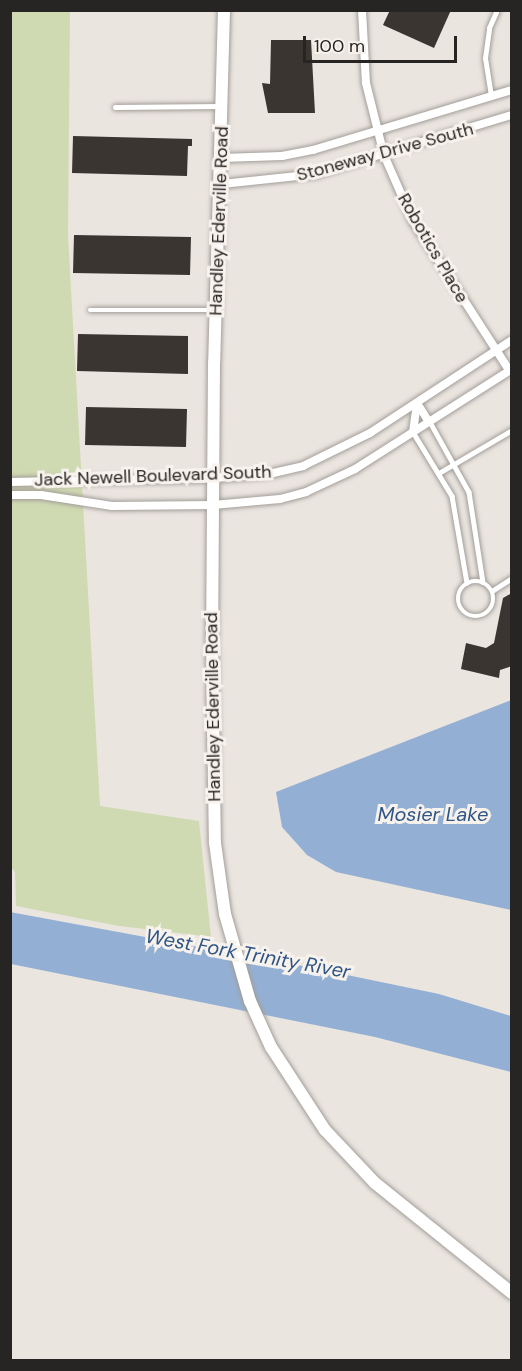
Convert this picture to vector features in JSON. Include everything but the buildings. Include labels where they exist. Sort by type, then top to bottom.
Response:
[{"type":"main road","name":"Handley Ederville Road","points":[[224,10],[222,184],[216,310],[213,505],[215,843],[225,914],[250,1001],[301,1096],[338,1145],[383,1191],[512,1293]]},
{"type":"street","name":"Robotics Place","points":[[362,10],[366,83],[384,155],[413,221],[510,370]]},
{"type":"street","name":"Stoneway Drive South","points":[[222,158],[282,156],[377,131],[512,90]]},
{"type":"street","name":"Stoneway Drive South","points":[[222,184],[316,174],[512,115]]},
{"type":"street","name":"Jack Newell Boulevard South","points":[[10,482],[213,478],[269,474],[303,466],[370,433],[512,340]]},
{"type":"street","name":"Jack Newell Boulevard South","points":[[10,495],[41,495],[112,506],[213,505],[257,502],[306,492],[355,469],[510,370]]},
{"type":"street","points":[[417,403],[429,422]]},
{"type":"street","points":[[413,432],[417,403]]},
{"type":"lane","points":[[491,96],[485,58],[489,28],[498,10]]},
{"type":"lane","points":[[115,108],[223,106]]},
{"type":"lane","points":[[90,310],[216,310]]},
{"type":"lane","points":[[429,422],[472,501],[483,582],[492,591]]},
{"type":"lane","points":[[439,473],[512,430]]},
{"type":"lane","points":[[413,432],[452,496],[467,583],[458,600],[470,615],[490,610],[492,591]]},
{"type":"lane","points":[[492,591],[512,578]]},
{"type":"lane","points":[[467,583],[483,582]]},
{"type":"green space","points":[[10,11],[70,11],[68,235],[100,806],[199,821],[211,937],[119,926],[16,906],[15,872],[10,866]]},
{"type":"water","name":"Mosier Lake","points":[[511,700],[511,910],[336,872],[307,855],[282,827],[276,792]]},
{"type":"water","points":[[10,912],[313,968],[439,994],[511,1016],[511,1072],[375,1037],[11,964]]},
{"type":"water label","name":"West Fork Trinity River","points":[[248,954]]}]
